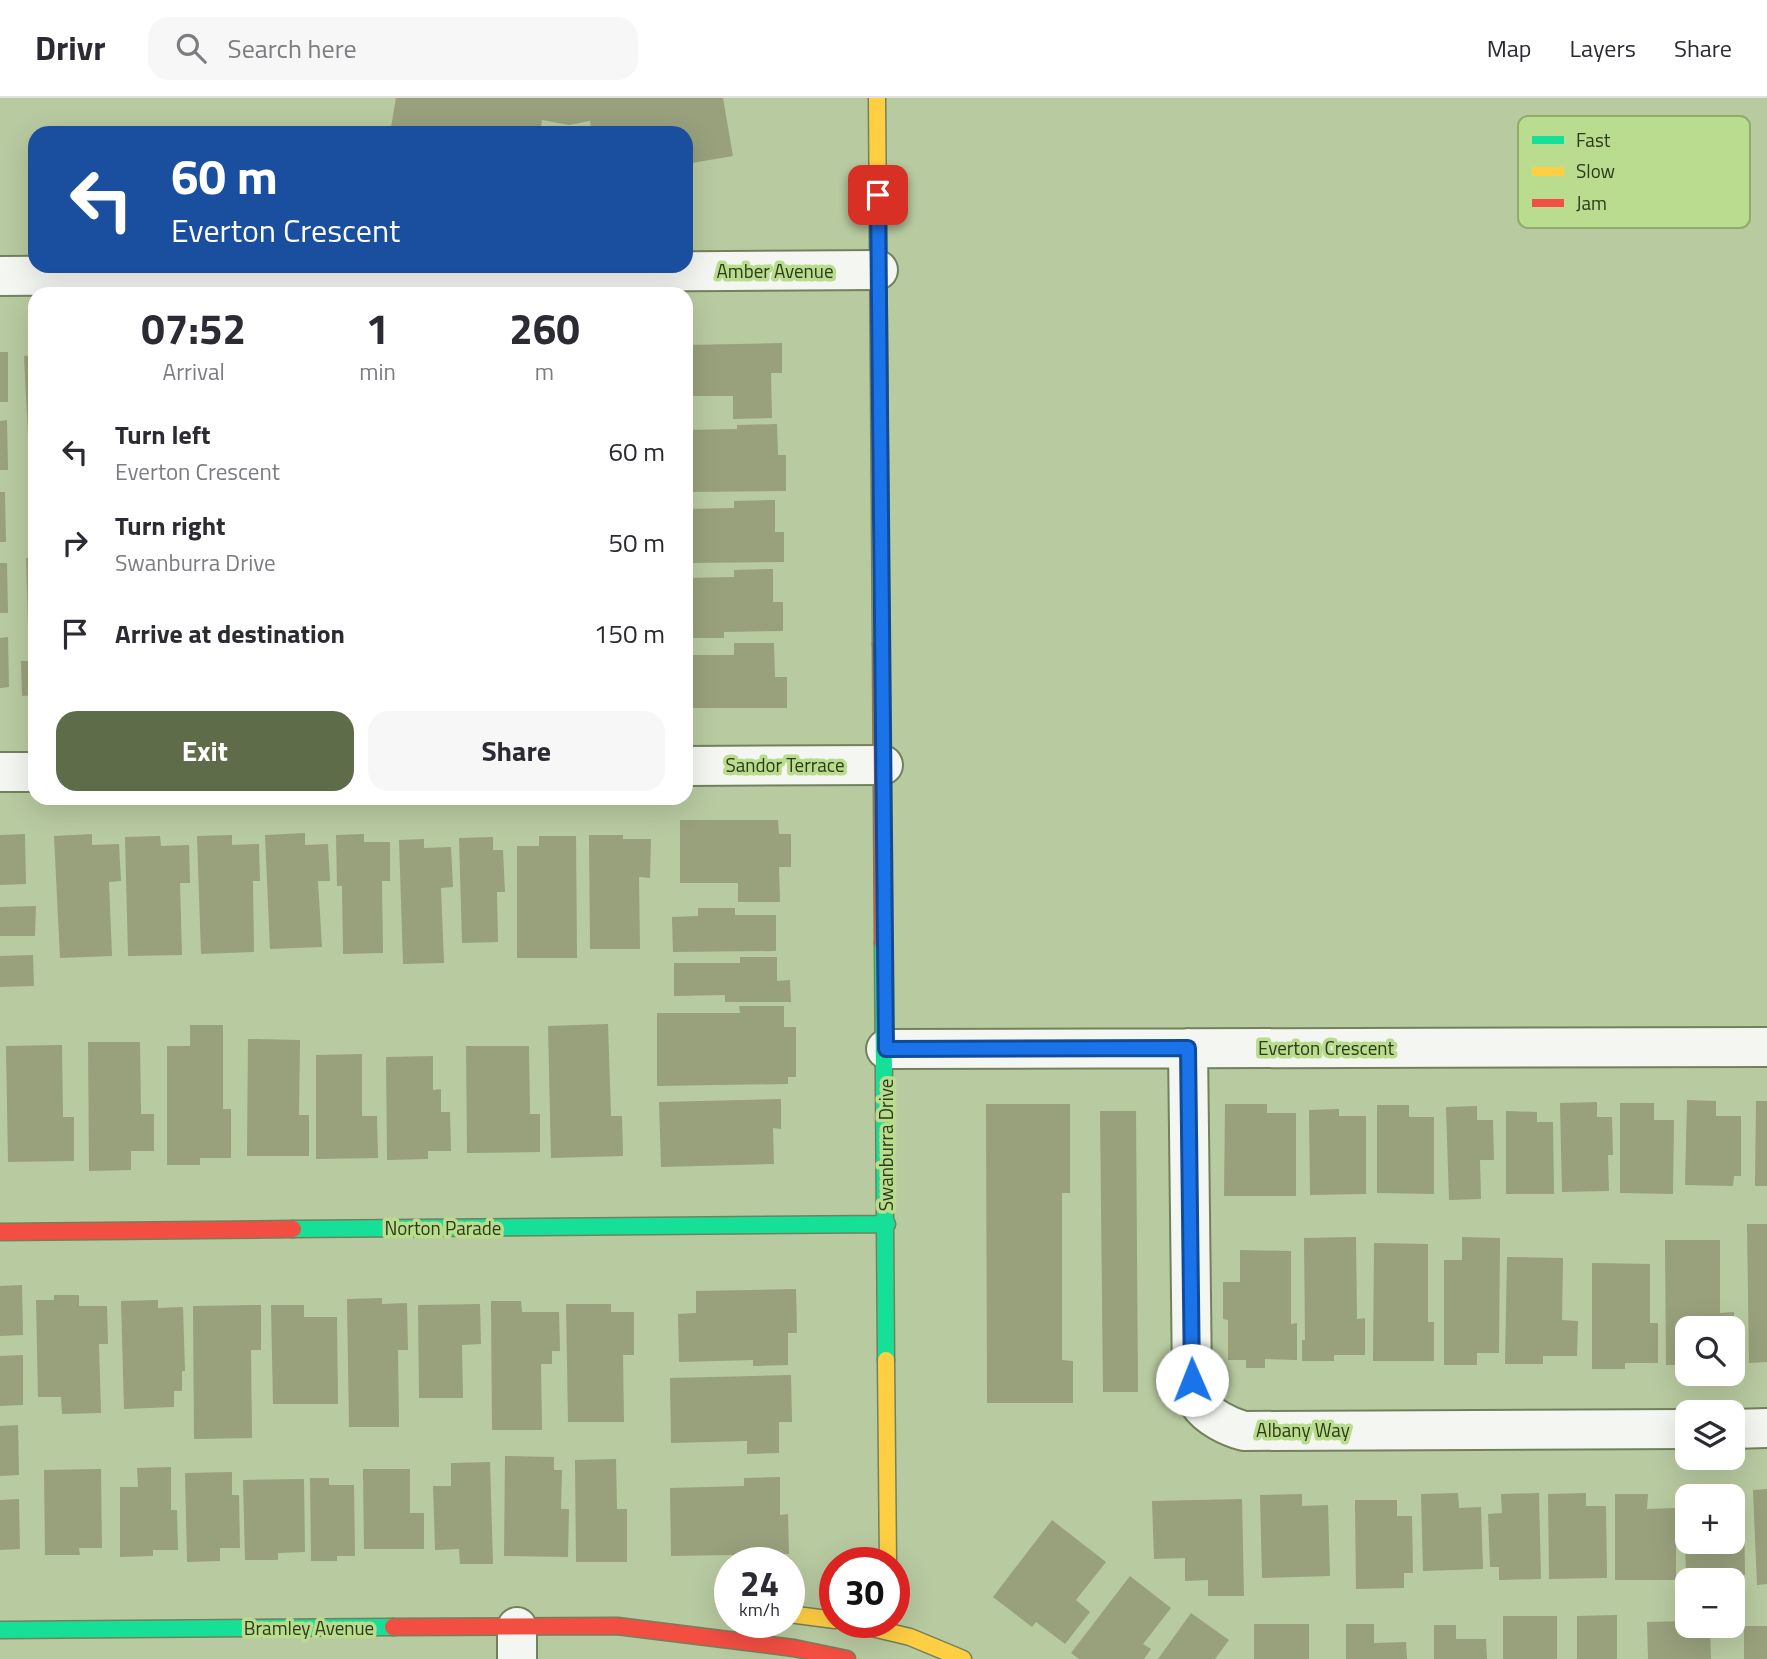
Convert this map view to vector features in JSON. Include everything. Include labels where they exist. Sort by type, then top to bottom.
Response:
[{"type":"street","name":"Swanburra Drive","points":[[877,98],[888,1547]]},
{"type":"street","name":"Amber Avenue","points":[[693,271],[878,270]]},
{"type":"street","name":"Amber Avenue","points":[[0,276],[439,273]]},
{"type":"street","name":"Sandor Terrace","points":[[693,766],[883,765]]},
{"type":"street","points":[[0,772],[28,772]]},
{"type":"street","name":"Everton Crescent","points":[[886,1049],[1767,1047]]},
{"type":"street","name":"Albany Way","points":[[1188,1048],[1192,1380],[1199,1403],[1213,1416],[1230,1427],[1244,1431],[1675,1429]]},
{"type":"street","name":"Norton Parade","points":[[0,1232],[887,1223]]},
{"type":"street","points":[[1745,1429],[1767,1428]]},
{"type":"street","name":"Bramley Avenue","points":[[0,1630],[517,1643],[617,1626],[692,1619]]},
{"type":"street","name":"Bramley Avenue","points":[[617,1626],[794,1648],[847,1659]]},
{"type":"street","points":[[910,1637],[963,1659]]},
{"type":"street","points":[[872,1649],[874,1638]]},
{"type":"building","points":[[396,98],[723,98],[733,156],[693,163],[693,126],[591,126],[590,121],[569,125],[542,120],[541,126],[391,126]]},
{"type":"building","points":[[782,343],[782,373],[771,373],[772,418],[733,419],[733,396],[693,396],[693,345]]},
{"type":"building","points":[[0,352],[8,352],[8,402],[0,402]]},
{"type":"building","points":[[24,356],[28,356],[28,436]]},
{"type":"building","points":[[7,420],[8,470],[0,470],[0,421]]},
{"type":"building","points":[[777,424],[778,455],[786,455],[786,491],[693,492],[693,430],[737,429],[737,425]]},
{"type":"building","points":[[0,492],[5,492],[6,542],[0,542]]},
{"type":"building","points":[[775,500],[775,532],[784,532],[784,562],[693,563],[693,509],[734,508],[734,501]]},
{"type":"building","points":[[26,558],[28,558],[28,627]]},
{"type":"building","points":[[0,563],[7,563],[8,613],[0,613]]},
{"type":"building","points":[[773,569],[773,602],[783,602],[783,631],[724,632],[724,638],[693,638],[693,578],[734,577],[734,570]]},
{"type":"building","points":[[8,637],[9,687],[0,688],[0,638]]},
{"type":"building","points":[[734,643],[774,643],[775,677],[787,677],[787,708],[693,708],[693,655],[734,655]]},
{"type":"building","points":[[21,661],[28,661],[28,696],[22,696]]},
{"type":"building","points":[[680,820],[778,820],[779,834],[791,834],[791,867],[779,867],[780,902],[738,902],[738,883],[680,883]]},
{"type":"building","points":[[305,833],[305,845],[328,844],[330,881],[318,881],[322,947],[270,949],[265,835]]},
{"type":"building","points":[[25,834],[26,884],[0,885],[0,835]]},
{"type":"building","points":[[92,834],[92,845],[119,844],[121,881],[109,882],[112,956],[60,958],[54,836]]},
{"type":"building","points":[[364,834],[364,842],[390,842],[390,881],[382,881],[383,953],[343,954],[342,886],[337,886],[336,835]]},
{"type":"building","points":[[232,835],[232,845],[259,844],[260,881],[253,881],[254,952],[201,954],[197,836]]},
{"type":"building","points":[[589,835],[623,835],[623,839],[651,839],[650,878],[639,877],[640,949],[590,949]]},
{"type":"building","points":[[160,836],[161,846],[189,845],[190,883],[180,883],[182,955],[128,956],[125,837]]},
{"type":"building","points":[[539,836],[576,836],[577,958],[517,958],[517,846],[539,846]]},
{"type":"building","points":[[493,837],[493,850],[503,850],[505,892],[497,892],[498,942],[462,943],[459,838]]},
{"type":"building","points":[[424,839],[424,848],[451,847],[453,887],[441,888],[444,963],[403,964],[399,840]]},
{"type":"building","points":[[36,906],[35,936],[0,936],[0,907]]},
{"type":"building","points":[[698,908],[735,908],[735,915],[776,915],[776,951],[673,952],[672,917],[698,916]]},
{"type":"building","points":[[33,955],[34,986],[0,987],[0,956]]},
{"type":"building","points":[[740,957],[777,957],[777,981],[790,980],[791,1002],[725,1002],[725,995],[674,996],[674,963],[740,963]]},
{"type":"building","points":[[739,1006],[784,1006],[784,1027],[796,1027],[796,1077],[788,1077],[788,1084],[657,1086],[657,1013],[740,1013]]},
{"type":"building","points":[[608,1024],[611,1116],[622,1116],[623,1156],[551,1158],[548,1026]]},
{"type":"building","points":[[190,1025],[223,1025],[223,1109],[231,1109],[231,1158],[200,1158],[200,1165],[167,1165],[167,1046],[190,1046]]},
{"type":"building","points":[[248,1039],[300,1040],[299,1115],[309,1115],[309,1156],[247,1156]]},
{"type":"building","points":[[88,1042],[140,1042],[141,1114],[154,1114],[154,1151],[131,1151],[131,1170],[89,1171]]},
{"type":"building","points":[[62,1045],[63,1117],[74,1117],[74,1161],[8,1162],[6,1046]]},
{"type":"building","points":[[466,1046],[529,1046],[530,1114],[540,1114],[540,1152],[467,1153]]},
{"type":"building","points":[[362,1054],[362,1116],[377,1116],[378,1158],[316,1159],[316,1055]]},
{"type":"building","points":[[433,1056],[433,1090],[441,1089],[441,1112],[450,1112],[451,1151],[428,1151],[428,1159],[387,1160],[386,1057]]},
{"type":"building","points":[[781,1099],[781,1129],[773,1128],[774,1164],[661,1167],[659,1102]]},
{"type":"building","points":[[1687,1100],[1716,1101],[1716,1116],[1741,1116],[1741,1176],[1734,1176],[1733,1186],[1685,1185]]},
{"type":"building","points":[[1756,1101],[1767,1101],[1767,1186],[1755,1186]]},
{"type":"building","points":[[1597,1102],[1597,1117],[1612,1117],[1613,1155],[1608,1155],[1609,1191],[1562,1192],[1560,1103]]},
{"type":"building","points":[[1620,1103],[1654,1103],[1654,1120],[1674,1120],[1673,1194],[1620,1193]]},
{"type":"building","points":[[986,1104],[1070,1104],[1070,1193],[1062,1193],[1062,1360],[1073,1361],[1073,1403],[987,1403]]},
{"type":"building","points":[[1225,1104],[1267,1104],[1267,1113],[1296,1113],[1296,1196],[1224,1196]]},
{"type":"building","points":[[1377,1105],[1409,1105],[1409,1117],[1434,1117],[1434,1194],[1377,1193]]},
{"type":"building","points":[[1477,1106],[1477,1120],[1493,1120],[1494,1160],[1480,1160],[1481,1199],[1449,1200],[1446,1107]]},
{"type":"building","points":[[1339,1109],[1339,1116],[1366,1116],[1366,1194],[1310,1195],[1309,1110]]},
{"type":"building","points":[[1100,1111],[1136,1111],[1138,1392],[1103,1392]]},
{"type":"building","points":[[1506,1111],[1537,1112],[1537,1122],[1553,1122],[1554,1194],[1506,1194]]},
{"type":"building","points":[[1747,1224],[1767,1224],[1767,1362],[1749,1363]]},
{"type":"building","points":[[1356,1237],[1357,1319],[1365,1318],[1365,1355],[1334,1355],[1334,1361],[1302,1361],[1302,1340],[1305,1340],[1304,1238]]},
{"type":"building","points":[[1462,1237],[1500,1238],[1499,1353],[1477,1353],[1477,1365],[1444,1365],[1444,1260],[1462,1260]]},
{"type":"building","points":[[1665,1240],[1720,1240],[1720,1313],[1734,1312],[1734,1316],[1675,1316],[1675,1365],[1666,1365]]},
{"type":"building","points":[[1374,1243],[1428,1244],[1428,1322],[1434,1322],[1434,1361],[1373,1361]]},
{"type":"building","points":[[1240,1250],[1291,1251],[1291,1324],[1297,1323],[1297,1360],[1265,1359],[1265,1368],[1246,1368],[1246,1360],[1228,1360],[1228,1320],[1223,1319],[1223,1282],[1240,1282]]},
{"type":"building","points":[[1507,1257],[1563,1258],[1562,1320],[1578,1321],[1577,1356],[1543,1356],[1543,1364],[1505,1364]]},
{"type":"building","points":[[1592,1263],[1650,1264],[1650,1323],[1658,1323],[1658,1363],[1625,1363],[1625,1369],[1592,1369]]},
{"type":"building","points":[[22,1285],[23,1335],[0,1336],[0,1286]]},
{"type":"building","points":[[796,1289],[797,1333],[788,1333],[788,1365],[753,1366],[753,1360],[679,1362],[678,1314],[696,1313],[696,1291]]},
{"type":"building","points":[[54,1295],[79,1295],[79,1306],[107,1306],[108,1344],[99,1344],[101,1413],[62,1414],[61,1397],[38,1397],[36,1300],[54,1300]]},
{"type":"building","points":[[382,1298],[382,1304],[407,1303],[408,1350],[398,1350],[399,1427],[349,1427],[347,1299]]},
{"type":"building","points":[[158,1300],[158,1308],[183,1307],[185,1371],[182,1371],[182,1391],[174,1391],[174,1407],[124,1409],[121,1301]]},
{"type":"building","points":[[491,1301],[521,1301],[522,1312],[559,1312],[560,1351],[552,1351],[552,1364],[541,1364],[542,1430],[492,1430]]},
{"type":"building","points":[[480,1304],[481,1344],[462,1345],[463,1398],[419,1398],[418,1305]]},
{"type":"building","points":[[566,1304],[611,1304],[611,1312],[634,1312],[634,1355],[623,1355],[624,1422],[568,1422]]},
{"type":"building","points":[[261,1305],[261,1350],[251,1350],[252,1438],[194,1439],[193,1306]]},
{"type":"building","points":[[271,1305],[304,1305],[304,1317],[337,1317],[338,1404],[273,1404]]},
{"type":"building","points":[[23,1355],[23,1405],[0,1406],[0,1356]]},
{"type":"building","points":[[791,1375],[792,1422],[779,1422],[779,1453],[747,1454],[747,1441],[671,1443],[670,1378]]},
{"type":"building","points":[[18,1425],[19,1475],[0,1476],[0,1426]]},
{"type":"building","points":[[505,1456],[554,1457],[554,1470],[562,1470],[561,1509],[569,1509],[568,1557],[504,1556]]},
{"type":"building","points":[[616,1459],[617,1509],[627,1509],[627,1562],[576,1562],[575,1460]]},
{"type":"building","points":[[490,1462],[493,1564],[460,1564],[459,1549],[435,1550],[433,1486],[451,1486],[451,1463]]},
{"type":"building","points":[[171,1467],[171,1510],[177,1510],[178,1550],[153,1550],[153,1556],[120,1557],[120,1487],[138,1487],[137,1468]]},
{"type":"building","points":[[101,1469],[102,1548],[79,1548],[80,1555],[45,1555],[44,1470]]},
{"type":"building","points":[[363,1469],[410,1469],[410,1513],[424,1513],[424,1549],[364,1549]]},
{"type":"building","points":[[232,1472],[232,1495],[239,1495],[240,1548],[220,1548],[220,1561],[187,1562],[185,1473]]},
{"type":"building","points":[[780,1477],[780,1515],[788,1514],[789,1547],[714,1547],[714,1555],[671,1556],[670,1488],[744,1486],[744,1478]]},
{"type":"building","points":[[310,1478],[329,1478],[329,1485],[354,1485],[355,1556],[337,1556],[337,1561],[311,1561]]},
{"type":"building","points":[[304,1479],[305,1552],[278,1553],[278,1560],[245,1560],[243,1480]]},
{"type":"building","points":[[1767,1489],[1767,1584],[1757,1585],[1753,1490]]},
{"type":"building","points":[[1458,1493],[1459,1508],[1481,1507],[1483,1569],[1423,1571],[1421,1494]]},
{"type":"building","points":[[1539,1493],[1541,1579],[1499,1580],[1499,1567],[1490,1567],[1488,1514],[1502,1513],[1501,1494]]},
{"type":"building","points":[[1586,1493],[1586,1506],[1606,1506],[1607,1578],[1549,1579],[1548,1494]]},
{"type":"building","points":[[1302,1494],[1302,1506],[1328,1505],[1330,1576],[1262,1578],[1260,1495]]},
{"type":"building","points":[[1615,1494],[1648,1494],[1647,1509],[1675,1508],[1675,1580],[1615,1580]]},
{"type":"building","points":[[19,1499],[20,1549],[0,1550],[0,1500]]},
{"type":"building","points":[[1242,1499],[1244,1596],[1208,1596],[1208,1580],[1185,1581],[1185,1558],[1154,1559],[1152,1501]]},
{"type":"building","points":[[1355,1500],[1397,1500],[1397,1516],[1412,1516],[1413,1573],[1404,1573],[1404,1588],[1356,1589]]},
{"type":"building","points":[[1052,1520],[1106,1562],[1076,1600],[1090,1612],[1065,1644],[1036,1622],[1032,1627],[993,1597]]},
{"type":"building","points":[[1685,1554],[1745,1554],[1745,1568],[1686,1568]]},
{"type":"building","points":[[1130,1576],[1171,1608],[1143,1644],[1151,1649],[1144,1659],[1079,1659],[1071,1653]]},
{"type":"building","points":[[1191,1613],[1229,1640],[1215,1659],[1158,1659]]},
{"type":"building","points":[[1617,1615],[1617,1659],[1577,1659],[1577,1616]]},
{"type":"building","points":[[1503,1616],[1557,1616],[1557,1659],[1503,1659]]},
{"type":"building","points":[[1675,1621],[1675,1638],[1710,1638],[1711,1659],[1648,1659],[1647,1622]]},
{"type":"building","points":[[1254,1624],[1309,1624],[1309,1659],[1254,1659]]},
{"type":"building","points":[[1346,1624],[1374,1624],[1374,1643],[1406,1642],[1407,1659],[1346,1659]]},
{"type":"building","points":[[1434,1625],[1456,1625],[1456,1639],[1486,1639],[1487,1659],[1434,1659]]},
{"type":"building","points":[[1745,1626],[1767,1626],[1767,1659],[1744,1659]]},
{"type":"traffic: fast","points":[[883,943],[886,1360]]},
{"type":"traffic: fast","points":[[293,1229],[887,1224]]},
{"type":"traffic: fast","points":[[0,1630],[393,1627]]},
{"type":"traffic: slow","points":[[877,98],[881,644]]},
{"type":"traffic: slow","points":[[886,1360],[888,1547]]},
{"type":"traffic: slow","points":[[805,1616],[819,1618]]},
{"type":"traffic: slow","points":[[910,1637],[963,1659]]},
{"type":"traffic: jam","points":[[881,644],[883,943]]},
{"type":"traffic: jam","points":[[0,1232],[293,1229]]},
{"type":"traffic: jam","points":[[393,1627],[617,1626],[794,1648],[847,1659]]},
{"type":"route","points":[[878,195],[886,1049],[1188,1048],[1192,1380]]}]
